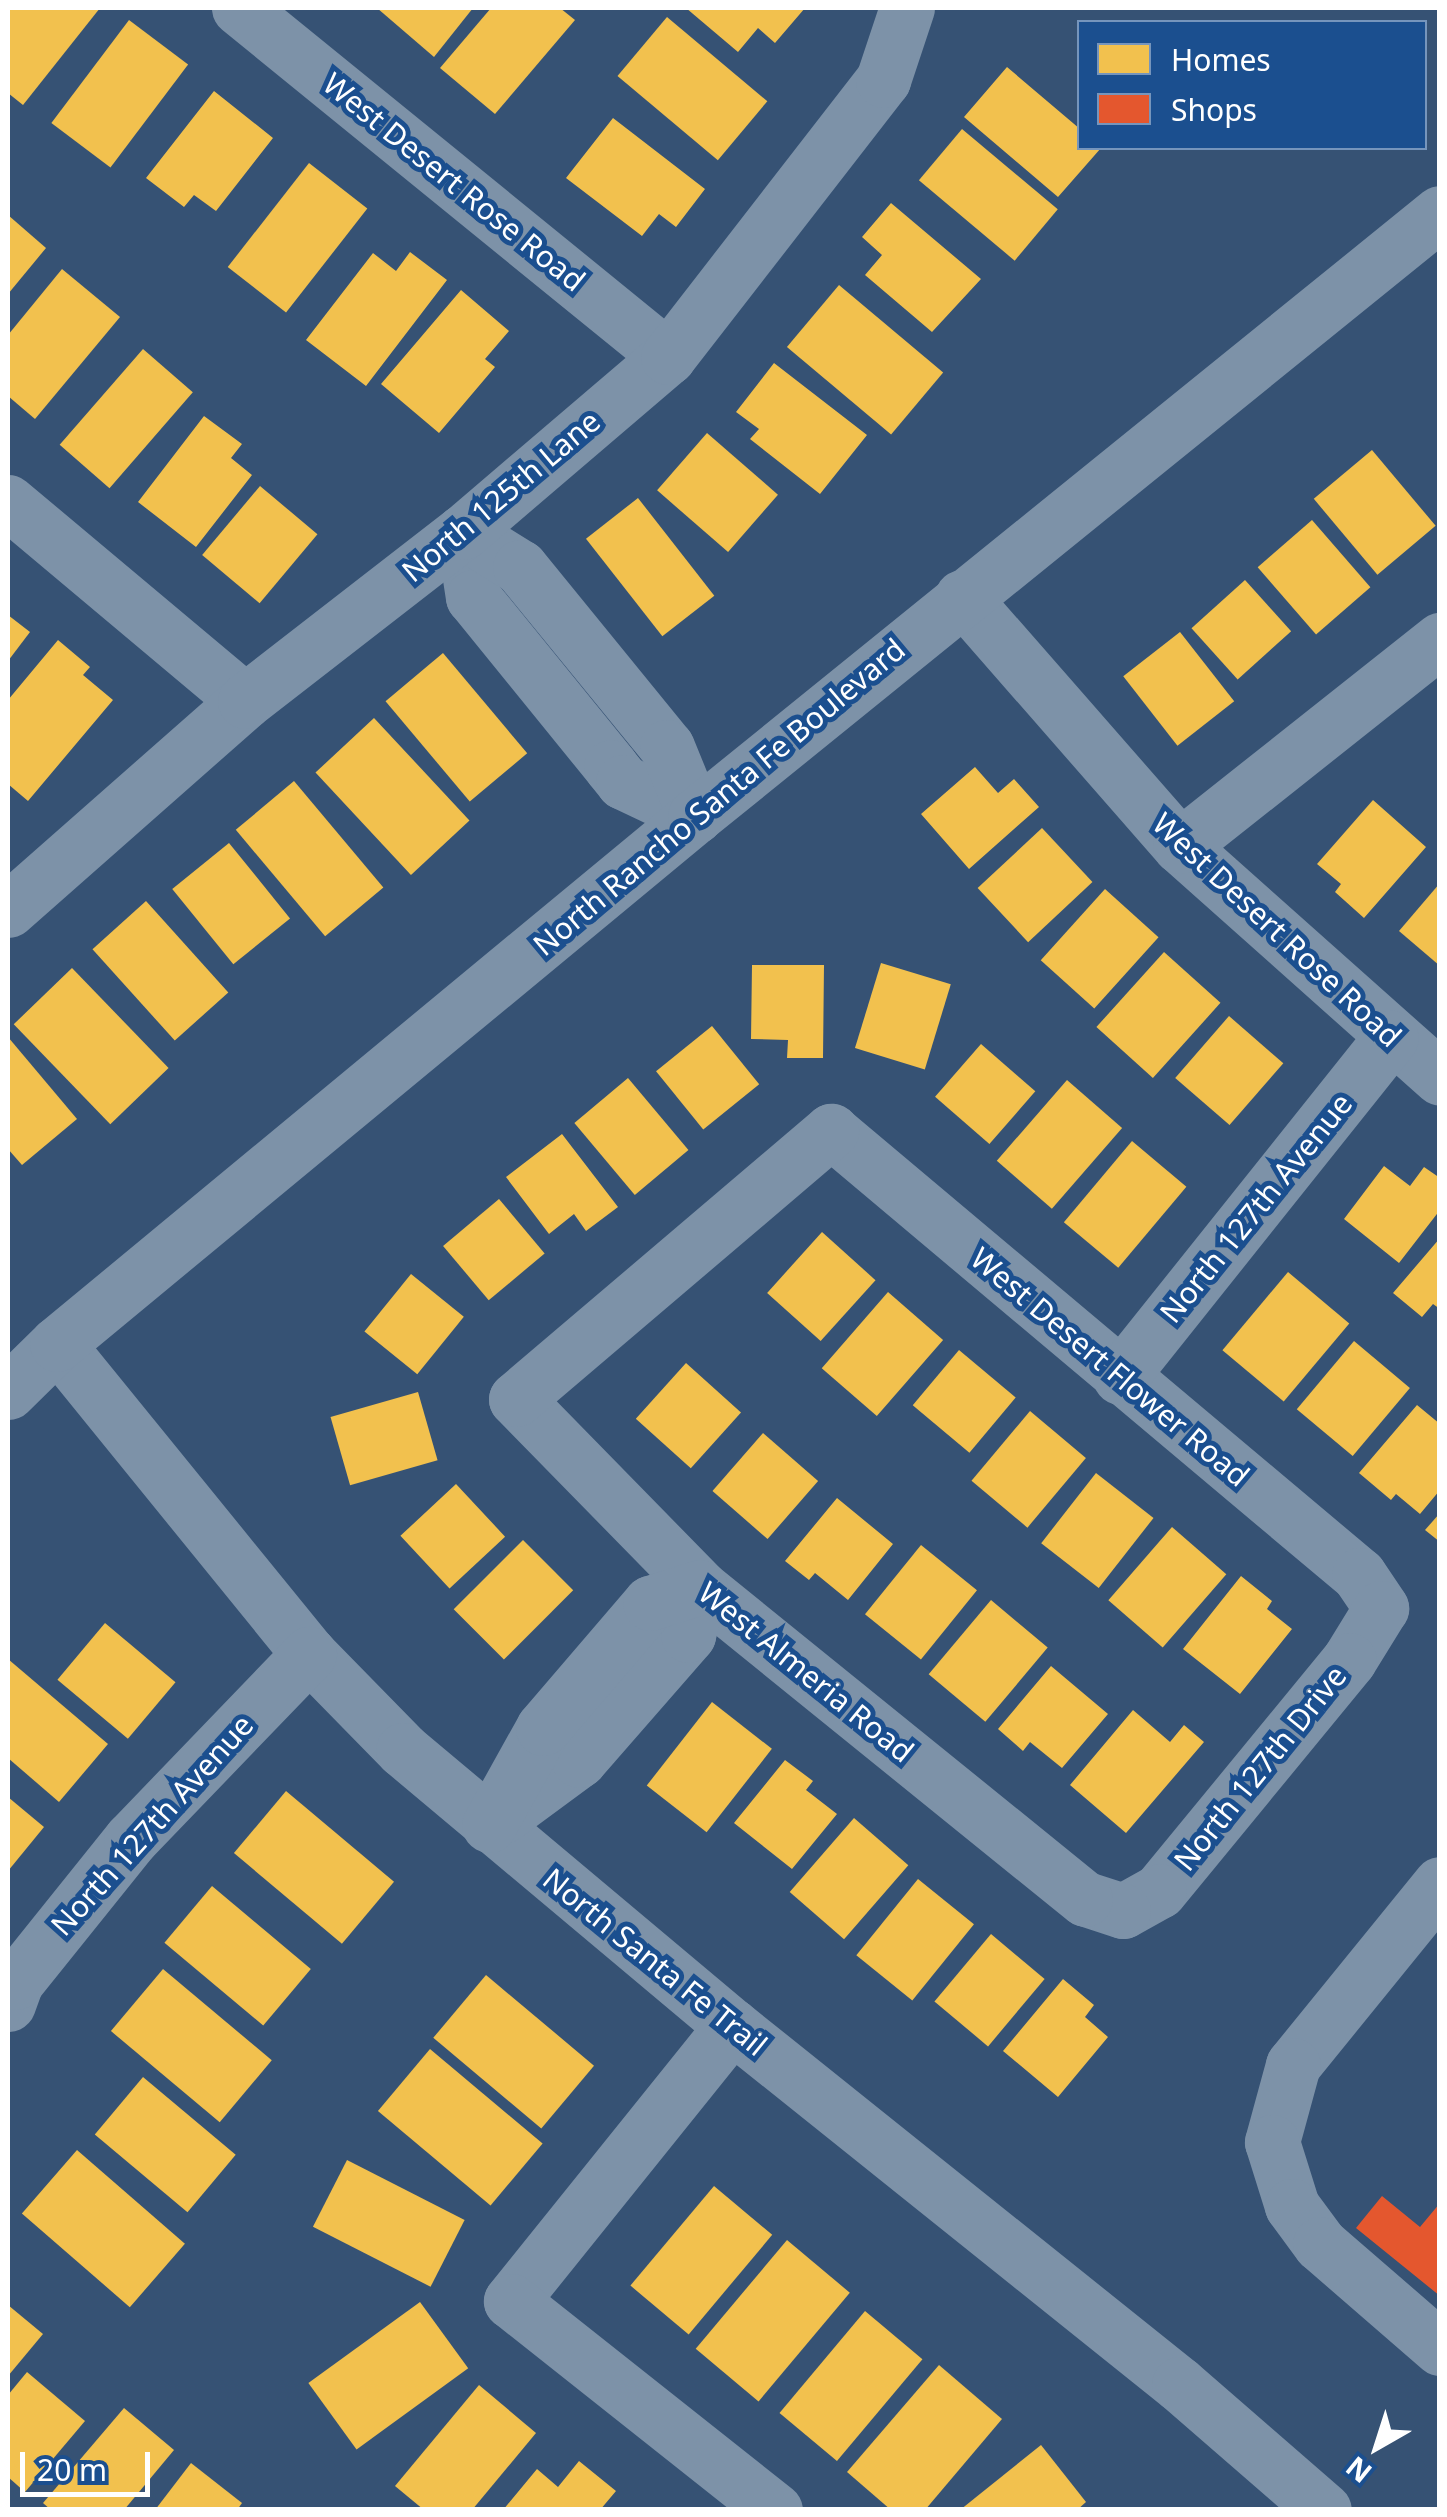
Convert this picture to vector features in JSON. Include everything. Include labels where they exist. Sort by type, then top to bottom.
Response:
[{"type":"street","name":"West Desert Rose Road","points":[[240,8],[668,357]]},
{"type":"street","name":"North 125th Lane","points":[[8,910],[245,700],[463,532],[668,357],[883,80],[907,8]]},
{"type":"street","name":"North Rancho Santa Fe Boulevard","points":[[8,1392],[57,1344],[695,816],[1440,214]]},
{"type":"street","points":[[8,502],[245,700]]},
{"type":"street","points":[[463,532],[474,597],[611,767],[624,782],[695,816]]},
{"type":"street","name":"West Desert Rose Road","points":[[962,597],[1180,846],[1440,1078]]},
{"type":"street","points":[[1180,846],[1440,640]]},
{"type":"street","name":"North 127th Avenue","points":[[1120,1377],[1392,1038]]},
{"type":"street","name":"West Desert Flower Road","points":[[516,1399],[832,1131],[1359,1575],[1381,1608]]},
{"type":"street","name":"North Santa Fe Trail","points":[[57,1344],[308,1654],[403,1750],[732,2026],[1178,2384],[1324,2510]]},
{"type":"street","name":"West Almeria Road","points":[[516,1399],[700,1587],[1085,1900],[1123,1911]]},
{"type":"street","points":[[489,1825],[580,1760],[688,1635],[700,1587]]},
{"type":"street","name":"North 127th Drive","points":[[1123,1911],[1159,1891],[1349,1660],[1381,1608]]},
{"type":"street","name":"North 127th Avenue","points":[[8,2004],[16,1982],[131,1839],[308,1654]]},
{"type":"street","points":[[1440,1884],[1292,2065],[1272,2142],[1292,2206],[1320,2244],[1440,2348]]},
{"type":"street","points":[[732,2026],[512,2301],[774,2510]]},
{"type":"building: Homes","points":[[8,8],[100,8],[23,105],[8,93]]},
{"type":"building: Homes","points":[[377,8],[473,8],[434,57]]},
{"type":"building: Homes","points":[[491,8],[560,8],[575,20],[495,114],[440,68]]},
{"type":"building: Homes","points":[[686,8],[805,8],[775,43],[758,28],[738,52]]},
{"type":"building: Homes","points":[[667,17],[767,101],[718,160],[618,76]]},
{"type":"building: Homes","points":[[129,20],[188,65],[110,168],[51,123]]},
{"type":"building: Homes","points":[[1007,67],[1077,126],[1077,150],[1099,150],[1058,197],[964,117]]},
{"type":"building: Homes","points":[[214,91],[273,138],[216,211],[194,195],[184,207],[146,178]]},
{"type":"building: Homes","points":[[613,118],[705,189],[676,227],[659,214],[642,236],[566,178]]},
{"type":"building: Homes","points":[[962,129],[1058,209],[1015,261],[919,180]]},
{"type":"building: Homes","points":[[309,163],[367,209],[286,313],[228,267]]},
{"type":"building: Homes","points":[[891,203],[981,279],[932,332],[865,275],[882,255],[862,237]]},
{"type":"building: Homes","points":[[8,215],[46,248],[8,294]]},
{"type":"building: Homes","points":[[410,252],[447,280],[366,386],[306,340],[373,253],[396,271]]},
{"type":"building: Homes","points":[[62,269],[120,317],[35,419],[8,396],[8,335]]},
{"type":"building: Homes","points":[[839,285],[943,372],[891,434],[787,347]]},
{"type":"building: Homes","points":[[461,290],[509,331],[485,359],[495,367],[439,433],[381,384]]},
{"type":"building: Homes","points":[[143,349],[193,392],[109,488],[60,445]]},
{"type":"building: Homes","points":[[774,363],[867,435],[820,494],[750,439],[759,429],[736,412]]},
{"type":"building: Homes","points":[[204,416],[242,444],[231,458],[252,475],[196,547],[138,502]]},
{"type":"building: Homes","points":[[707,433],[778,495],[728,552],[657,490]]},
{"type":"building: Homes","points":[[1372,450],[1436,526],[1377,575],[1314,499]]},
{"type":"building: Homes","points":[[260,486],[317,534],[260,603],[202,555]]},
{"type":"building: Homes","points":[[638,498],[714,596],[662,636],[586,539]]},
{"type":"building: Homes","points":[[1312,520],[1370,587],[1316,634],[1258,567]]},
{"type":"building: Homes","points":[[1245,580],[1291,631],[1238,679],[1191,628]]},
{"type":"building: Homes","points":[[8,615],[30,632],[8,661]]},
{"type":"building: Homes","points":[[1180,632],[1234,701],[1177,746],[1123,676]]},
{"type":"building: Homes","points":[[58,640],[90,667],[83,675],[113,700],[28,801],[8,784],[8,700]]},
{"type":"building: Homes","points":[[443,653],[527,753],[470,802],[386,701]]},
{"type":"building: Homes","points":[[374,718],[469,820],[411,875],[315,773]]},
{"type":"building: Homes","points":[[975,767],[998,793],[1014,779],[1039,807],[969,869],[921,814]]},
{"type":"building: Homes","points":[[294,781],[383,887],[325,936],[236,830]]},
{"type":"building: Homes","points":[[1373,800],[1426,847],[1364,918],[1335,892],[1341,884],[1317,864]]},
{"type":"building: Homes","points":[[1042,828],[1092,882],[1028,942],[978,888]]},
{"type":"building: Homes","points":[[229,843],[290,918],[233,964],[172,889]]},
{"type":"building: Homes","points":[[1440,883],[1440,966],[1399,931]]},
{"type":"building: Homes","points":[[1105,889],[1159,937],[1094,1009],[1041,960]]},
{"type":"building: Homes","points":[[146,901],[228,992],[175,1041],[92,949]]},
{"type":"building: Homes","points":[[1164,952],[1220,1003],[1153,1078],[1096,1027]]},
{"type":"building: Homes","points":[[881,963],[951,984],[925,1069],[855,1048]]},
{"type":"building: Homes","points":[[752,965],[824,965],[823,1058],[787,1058],[788,1040],[751,1039]]},
{"type":"building: Homes","points":[[72,968],[169,1068],[110,1124],[14,1024]]},
{"type":"building: Homes","points":[[1229,1016],[1283,1063],[1230,1125],[1175,1078]]},
{"type":"building: Homes","points":[[712,1026],[759,1084],[703,1130],[656,1071]]},
{"type":"building: Homes","points":[[8,1037],[77,1119],[22,1165],[8,1149]]},
{"type":"building: Homes","points":[[981,1044],[1035,1091],[989,1144],[935,1097]]},
{"type":"building: Homes","points":[[628,1078],[688,1150],[635,1195],[574,1123]]},
{"type":"building: Homes","points":[[1067,1080],[1122,1128],[1052,1209],[997,1161]]},
{"type":"building: Homes","points":[[562,1134],[618,1207],[586,1231],[574,1214],[549,1234],[506,1177]]},
{"type":"building: Homes","points":[[1132,1141],[1186,1187],[1118,1268],[1064,1222]]},
{"type":"building: Homes","points":[[1384,1166],[1410,1186],[1424,1167],[1440,1178],[1440,1210],[1399,1263],[1344,1219]]},
{"type":"building: Homes","points":[[499,1199],[545,1253],[489,1300],[443,1246]]},
{"type":"building: Homes","points":[[822,1232],[876,1280],[821,1341],[767,1293]]},
{"type":"building: Homes","points":[[1440,1238],[1440,1309],[1433,1304],[1422,1317],[1393,1293]]},
{"type":"building: Homes","points":[[1288,1272],[1349,1323],[1284,1402],[1222,1350]]},
{"type":"building: Homes","points":[[411,1274],[464,1317],[417,1374],[364,1332]]},
{"type":"building: Homes","points":[[888,1292],[943,1340],[877,1416],[822,1368]]},
{"type":"building: Homes","points":[[1354,1341],[1410,1388],[1353,1456],[1297,1409]]},
{"type":"building: Homes","points":[[959,1350],[1016,1398],[969,1453],[913,1405]]},
{"type":"building: Homes","points":[[686,1363],[741,1413],[691,1468],[636,1419]]},
{"type":"building: Homes","points":[[418,1392],[438,1460],[350,1485],[331,1417]]},
{"type":"building: Homes","points":[[1417,1405],[1440,1424],[1440,1490],[1420,1514],[1396,1494],[1391,1500],[1359,1473]]},
{"type":"building: Homes","points":[[1030,1411],[1086,1458],[1027,1528],[972,1481]]},
{"type":"building: Homes","points":[[763,1433],[818,1481],[768,1539],[712,1491]]},
{"type":"building: Homes","points":[[1096,1473],[1154,1518],[1099,1588],[1041,1543]]},
{"type":"building: Homes","points":[[456,1484],[505,1537],[450,1588],[400,1536]]},
{"type":"building: Homes","points":[[837,1498],[893,1544],[848,1600],[815,1573],[809,1580],[785,1561]]},
{"type":"building: Homes","points":[[1440,1513],[1440,1542],[1425,1530]]},
{"type":"building: Homes","points":[[1172,1527],[1226,1574],[1163,1647],[1108,1600]]},
{"type":"building: Homes","points":[[523,1540],[573,1590],[504,1660],[454,1609]]},
{"type":"building: Homes","points":[[921,1545],[977,1590],[921,1659],[865,1614]]},
{"type":"building: Homes","points":[[1241,1576],[1272,1601],[1267,1609],[1292,1629],[1240,1694],[1183,1649]]},
{"type":"building: Homes","points":[[991,1600],[1048,1648],[985,1722],[929,1674]]},
{"type":"building: Homes","points":[[105,1623],[175,1682],[128,1739],[57,1680]]},
{"type":"building: Homes","points":[[8,1659],[108,1744],[59,1802],[8,1758]]},
{"type":"building: Homes","points":[[1051,1666],[1108,1714],[1062,1768],[1030,1742],[1023,1751],[998,1729]]},
{"type":"building: Homes","points":[[712,1702],[772,1749],[707,1832],[647,1786]]},
{"type":"building: Homes","points":[[1133,1710],[1170,1742],[1184,1725],[1204,1742],[1126,1833],[1070,1785]]},
{"type":"building: Homes","points":[[785,1760],[813,1781],[806,1790],[837,1814],[792,1869],[734,1823]]},
{"type":"building: Homes","points":[[286,1791],[394,1882],[342,1944],[234,1853]]},
{"type":"building: Homes","points":[[8,1797],[44,1827],[8,1871]]},
{"type":"building: Homes","points":[[854,1818],[908,1865],[844,1939],[790,1892]]},
{"type":"building: Homes","points":[[918,1879],[974,1924],[912,2000],[856,1955]]},
{"type":"building: Homes","points":[[212,1886],[311,1969],[263,2026],[164,1943]]},
{"type":"building: Homes","points":[[991,1934],[1045,1979],[988,2046],[934,2001]]},
{"type":"building: Homes","points":[[163,1969],[272,2060],[220,2122],[111,2031]]},
{"type":"building: Homes","points":[[486,1975],[594,2066],[541,2128],[433,2038]]},
{"type":"building: Homes","points":[[1063,1979],[1094,2005],[1085,2017],[1108,2037],[1058,2097],[1003,2051]]},
{"type":"building: Homes","points":[[430,2049],[543,2143],[491,2206],[378,2111]]},
{"type":"building: Homes","points":[[143,2077],[236,2155],[187,2212],[95,2134]]},
{"type":"building: Homes","points":[[77,2150],[185,2244],[130,2307],[22,2213]]},
{"type":"building: Homes","points":[[347,2160],[465,2220],[431,2287],[313,2227]]},
{"type":"building: Homes","points":[[714,2186],[772,2235],[689,2334],[630,2286]]},
{"type":"building: Homes","points":[[787,2240],[850,2293],[759,2401],[696,2349]]},
{"type":"building: Homes","points":[[420,2302],[468,2368],[357,2449],[308,2383]]},
{"type":"building: Homes","points":[[8,2305],[43,2334],[8,2376]]},
{"type":"building: Homes","points":[[865,2311],[922,2359],[837,2461],[780,2413]]},
{"type":"building: Homes","points":[[939,2365],[1002,2419],[925,2510],[891,2510],[847,2472]]},
{"type":"building: Homes","points":[[27,2372],[85,2421],[25,2492],[8,2477],[8,2395]]},
{"type":"building: Homes","points":[[479,2385],[536,2433],[472,2510],[424,2510],[395,2486]]},
{"type":"building: Homes","points":[[124,2408],[174,2450],[124,2510],[51,2510],[43,2503]]},
{"type":"building: Homes","points":[[1041,2445],[1086,2502],[1077,2510],[960,2510]]},
{"type":"building: Homes","points":[[579,2461],[616,2491],[600,2510],[503,2510],[537,2469],[558,2487]]},
{"type":"building: Homes","points":[[191,2463],[242,2503],[237,2510],[155,2510]]},
{"type":"building: Shops","points":[[1382,2196],[1420,2227],[1440,2203],[1440,2296],[1356,2228]]}]
